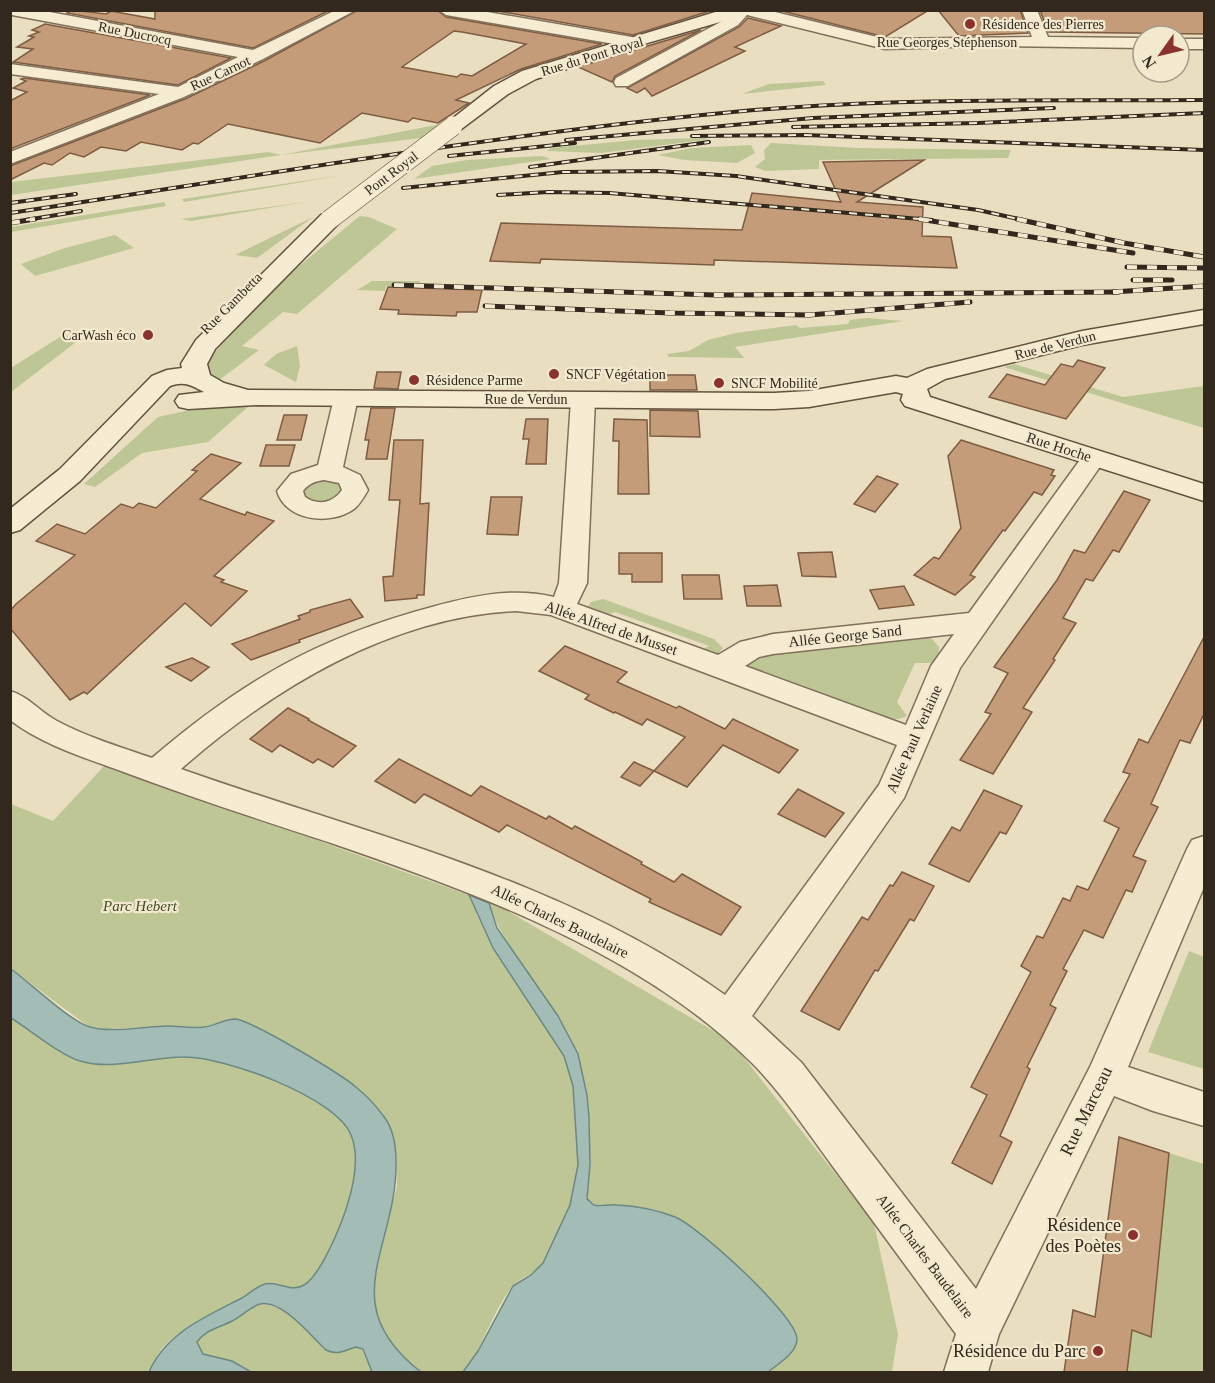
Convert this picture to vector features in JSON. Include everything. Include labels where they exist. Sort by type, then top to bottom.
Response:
[{"type":"main road","name":"Rue du Pont Royal","points":[[453,126],[501,90],[529,75],[632,42],[747,11]]},
{"type":"main road","name":"Pont Royal","points":[[329,220],[453,126]]},
{"type":"main road","name":"Rue Gambetta","points":[[10,524],[70,475],[105,451],[145,415],[192,391],[194,364],[205,345],[329,220]]},
{"type":"main road","name":"Rue Gambetta","points":[[70,475],[157,386],[235,296],[274,261],[309,238]]},
{"type":"main road","name":"Rue de Verdun","points":[[192,391],[258,397],[794,400],[845,404],[902,394],[936,374],[1082,338],[1204,317]]},
{"type":"main road","points":[[157,386],[153,397],[160,401],[192,391]]},
{"type":"main road","name":"Rue Hoche","points":[[902,394],[1204,493]]},
{"type":"street","name":"Rue Ducrocq","points":[[12,10],[257,56]]},
{"type":"street","name":"Rue Carnot","points":[[10,69],[180,92],[349,10]]},
{"type":"street","points":[[446,10],[632,42]]},
{"type":"street","points":[[1029,10],[1042,42]]},
{"type":"street","points":[[622,82],[732,22],[747,11]]},
{"type":"street","name":"Rue Georges Stéphenson","points":[[747,11],[885,44],[1131,43]]},
{"type":"street","points":[[679,30],[700,29],[708,35]]},
{"type":"street","points":[[10,159],[180,92]]},
{"type":"street","points":[[329,472],[346,398]]},
{"type":"street","points":[[561,608],[573,584],[583,400]]},
{"type":"street","name":"Allée Paul Verlaine","points":[[730,1017],[894,790],[940,678],[976,622],[1094,458]]},
{"type":"street","name":"Allée Alfred de Musset","points":[[157,772],[214,723],[250,697],[308,663],[364,638],[432,616],[484,605],[529,602],[561,608],[915,740]]},
{"type":"street","name":"Allée George Sand","points":[[721,667],[750,649],[773,644],[976,622]]},
{"type":"street","name":"Allée Charles Baudelaire","points":[[10,701],[27,717],[55,734],[157,772],[453,873],[527,903],[644,962],[730,1017],[787,1074],[979,1329]]},
{"type":"street","name":"Rue Marceau","points":[[966,1372],[979,1329],[1105,1075],[1204,849]]},
{"type":"street","points":[[1105,1075],[1153,1094],[1204,1110]]},
{"type":"green space","points":[[823,81],[826,85],[742,94],[769,84]]},
{"type":"green space","points":[[441,124],[421,138],[281,155]]},
{"type":"green space","points":[[712,139],[601,153],[547,151],[551,148],[636,140]]},
{"type":"green space","points":[[771,143],[859,148],[1011,150],[1008,158],[819,160],[819,169],[765,171],[755,167],[765,159],[764,150]]},
{"type":"green space","points":[[751,145],[755,153],[737,163],[684,160],[658,155],[691,148]]},
{"type":"green space","points":[[268,152],[281,155],[11,195],[11,182]]},
{"type":"green space","points":[[542,156],[551,159],[414,179],[432,166],[467,160]]},
{"type":"green space","points":[[344,175],[184,202],[182,199]]},
{"type":"green space","points":[[164,202],[166,206],[11,232],[11,227]]},
{"type":"green space","points":[[306,202],[191,221],[181,219]]},
{"type":"green space","points":[[360,216],[369,217],[397,229],[297,314],[283,312],[242,346],[259,350],[218,381],[211,376],[206,366],[208,354],[214,354],[230,334],[282,281]]},
{"type":"green space","points":[[313,217],[257,258],[235,255]]},
{"type":"green space","points":[[115,235],[134,248],[35,276],[21,264],[65,248]]},
{"type":"green space","points":[[372,281],[420,281],[419,285],[386,286],[385,291],[357,290]]},
{"type":"green space","points":[[867,318],[903,321],[735,347],[744,358],[669,357],[667,354],[689,351],[708,340],[736,333],[796,325],[800,328],[848,324],[850,320]]},
{"type":"green space","points":[[63,335],[80,339],[11,392],[11,368]]},
{"type":"green space","points":[[297,346],[300,366],[296,382],[264,365],[276,354]]},
{"type":"green space","points":[[1014,364],[1123,397],[1204,386],[1204,428],[1004,367]]},
{"type":"green space","points":[[249,406],[208,442],[142,453],[95,487],[84,484],[158,417],[203,407]]},
{"type":"green space","points":[[318,478],[344,482],[340,499],[318,504],[302,496],[302,488]]},
{"type":"green space","points":[[603,599],[714,639],[723,648],[717,655],[698,651],[709,646],[615,612],[604,617],[586,610],[591,602]]},
{"type":"green space","points":[[922,634],[932,639],[939,647],[938,659],[932,663],[915,663],[897,702],[907,716],[899,719],[888,719],[748,669],[744,665],[759,653]]},
{"type":"green space","name":"Parc Hebert","points":[[106,764],[499,906],[731,1041],[874,1223],[898,1334],[892,1372],[768,1372],[791,1354],[794,1330],[745,1274],[639,1207],[595,1205],[587,1199],[590,1167],[589,1124],[584,1087],[575,1051],[558,1016],[511,949],[489,903],[476,913],[494,947],[549,1027],[566,1059],[578,1114],[579,1153],[575,1187],[570,1205],[543,1263],[511,1288],[499,1306],[470,1365],[463,1372],[421,1372],[399,1354],[383,1331],[374,1308],[374,1271],[397,1186],[396,1150],[385,1118],[356,1087],[261,1029],[235,1019],[203,1027],[106,1029],[88,1026],[11,969],[11,804],[53,821]]},
{"type":"green space","points":[[1189,951],[1204,957],[1204,1069],[1148,1052]]},
{"type":"green space","points":[[10,1018],[72,1058],[93,1064],[118,1064],[183,1057],[224,1063],[250,1071],[302,1093],[341,1121],[351,1135],[355,1151],[353,1186],[331,1247],[311,1279],[305,1285],[295,1288],[275,1284],[259,1286],[197,1322],[168,1342],[154,1360],[149,1372],[11,1372]]},
{"type":"green space","points":[[1169,1153],[1204,1164],[1204,1372],[1127,1372],[1132,1330],[1151,1336]]},
{"type":"green space","points":[[259,1304],[269,1305],[288,1314],[330,1352],[345,1351],[356,1347],[363,1349],[372,1372],[251,1372],[232,1361],[203,1354],[197,1342],[204,1333],[234,1320]]},
{"type":"water","points":[[469,895],[489,903],[497,928],[558,1016],[578,1054],[587,1095],[589,1117],[590,1164],[587,1199],[596,1206],[639,1207],[675,1217],[724,1253],[745,1273],[781,1312],[793,1328],[797,1339],[794,1349],[768,1372],[463,1372],[478,1351],[513,1286],[531,1275],[543,1263],[570,1205],[578,1165],[573,1086],[564,1056],[493,948]]},
{"type":"water","points":[[11,969],[69,1016],[87,1026],[116,1030],[168,1026],[200,1028],[235,1019],[277,1038],[361,1091],[379,1110],[391,1128],[396,1155],[394,1192],[376,1273],[375,1298],[380,1322],[394,1347],[421,1372],[372,1372],[363,1349],[356,1347],[345,1351],[330,1352],[287,1313],[269,1304],[260,1304],[209,1331],[197,1342],[203,1354],[232,1361],[251,1372],[149,1372],[156,1358],[176,1336],[201,1319],[262,1285],[294,1288],[310,1280],[330,1249],[350,1198],[356,1161],[354,1143],[341,1121],[302,1093],[250,1071],[224,1063],[183,1057],[105,1065],[72,1058],[11,1018]]},
{"type":"building","points":[[72,10],[106,14],[111,11],[155,19],[155,10],[330,10],[253,48],[67,13]]},
{"type":"building","points":[[358,10],[437,10],[446,17],[602,44],[521,69],[456,100],[469,103],[438,123],[413,118],[408,122],[362,113],[320,143],[228,124],[198,144],[193,143],[182,150],[141,142],[126,151],[101,147],[84,157],[70,153],[52,165],[44,163],[10,180],[10,166],[185,99],[264,61]],"holes":[[[454,31],[526,44],[472,76],[461,74],[457,77],[402,67]]]},
{"type":"building","points":[[492,10],[713,10],[633,35]]},
{"type":"building","points":[[778,10],[929,10],[885,37]]},
{"type":"building","points":[[938,10],[1020,10],[1028,33],[959,36]]},
{"type":"building","points":[[1040,10],[1204,10],[1204,34],[1191,34],[1191,24],[1131,24],[1131,33],[1048,32]]},
{"type":"building","points":[[748,18],[781,26],[735,47],[745,51],[652,96],[645,88],[637,93],[627,88],[739,27]]},
{"type":"building","points":[[45,24],[231,58],[178,85],[13,62],[33,49],[17,47],[34,37],[29,36],[39,32],[32,30]]},
{"type":"building","points":[[701,30],[615,76],[612,82],[578,67]]},
{"type":"building","points":[[21,79],[150,95],[10,149],[10,101],[27,92],[13,88],[26,81]]},
{"type":"building","points":[[924,160],[857,202],[923,207],[922,236],[951,237],[957,268],[714,260],[714,265],[541,259],[540,263],[490,261],[501,223],[742,230],[752,193],[841,202],[823,162]]},
{"type":"building","points":[[388,287],[482,290],[477,312],[457,312],[456,316],[398,314],[399,310],[380,309]]},
{"type":"building","points":[[1078,360],[1105,368],[1066,419],[989,397],[1007,374],[1045,385],[1061,364],[1073,367]]},
{"type":"building","points":[[377,372],[401,372],[398,389],[374,388]]},
{"type":"building","points":[[650,375],[695,375],[697,390],[650,390]]},
{"type":"building","points":[[371,408],[395,408],[387,459],[366,459],[369,440],[365,440]]},
{"type":"building","points":[[650,410],[698,411],[700,437],[650,436]]},
{"type":"building","points":[[284,415],[307,415],[301,440],[277,440]]},
{"type":"building","points":[[526,419],[548,419],[546,464],[526,464],[529,439],[523,439]]},
{"type":"building","points":[[614,419],[647,420],[649,494],[618,494],[619,441],[613,441]]},
{"type":"building","points":[[394,440],[423,440],[420,504],[429,503],[424,595],[417,595],[417,598],[385,601],[383,577],[393,576],[400,500],[389,500]]},
{"type":"building","points":[[961,440],[1054,470],[1051,475],[1055,476],[1042,495],[1034,492],[970,575],[975,577],[955,595],[914,575],[934,557],[939,559],[961,528],[948,456]]},
{"type":"building","points":[[266,445],[295,445],[289,466],[260,466]]},
{"type":"building","points":[[211,454],[241,463],[200,499],[245,515],[247,512],[274,521],[214,576],[224,580],[221,582],[247,591],[211,626],[185,603],[87,694],[84,692],[70,700],[10,628],[10,611],[16,604],[75,555],[36,541],[57,524],[85,534],[121,504],[133,508],[139,503],[156,508],[197,471],[192,470]]},
{"type":"building","points":[[877,476],[898,484],[875,512],[854,504]]},
{"type":"building","points":[[1124,491],[1150,500],[1119,552],[1113,550],[1093,581],[1086,579],[1063,618],[1076,623],[1023,708],[1032,712],[993,774],[960,760],[991,714],[985,712],[1008,673],[994,667],[1057,580],[1074,550],[1085,553]]},
{"type":"building","points":[[491,497],[522,497],[518,535],[487,534]]},
{"type":"building","points":[[832,552],[836,577],[802,576],[798,553]]},
{"type":"building","points":[[619,553],[662,553],[662,582],[632,582],[632,574],[619,574]]},
{"type":"building","points":[[682,575],[719,575],[722,599],[684,599]]},
{"type":"building","points":[[777,585],[781,606],[747,606],[744,586]]},
{"type":"building","points":[[904,586],[914,605],[879,609],[870,590]]},
{"type":"building","points":[[350,599],[363,617],[299,640],[300,642],[251,660],[232,644],[300,619],[298,616],[310,610]]},
{"type":"building","points":[[1204,637],[1204,714],[1190,743],[1180,740],[1151,804],[1158,807],[1133,856],[1146,861],[1132,892],[1126,890],[1103,938],[1084,930],[1063,969],[1067,971],[1050,1005],[1056,1008],[1027,1067],[1030,1069],[1000,1136],[1012,1142],[992,1184],[952,1163],[987,1095],[971,1087],[1031,972],[1021,966],[1037,936],[1043,938],[1063,898],[1070,901],[1077,886],[1088,890],[1119,828],[1104,821],[1130,774],[1123,772],[1139,739],[1148,743]]},
{"type":"building","points":[[565,646],[627,672],[617,682],[676,708],[679,706],[725,729],[733,719],[798,750],[779,773],[723,745],[687,787],[654,771],[685,737],[647,719],[642,725],[614,713],[585,699],[589,695],[539,671]]},
{"type":"building","points":[[192,658],[209,667],[191,681],[166,667]]},
{"type":"building","points":[[288,708],[356,746],[333,767],[318,759],[313,763],[280,745],[272,752],[250,739]]},
{"type":"building","points":[[399,759],[471,796],[481,786],[546,819],[549,816],[572,829],[575,826],[674,882],[682,874],[741,907],[721,935],[649,902],[651,899],[507,825],[499,832],[424,794],[415,803],[375,781]]},
{"type":"building","points":[[634,762],[654,771],[640,786],[621,777]]},
{"type":"building","points":[[798,789],[844,813],[825,837],[778,814]]},
{"type":"building","points":[[984,790],[1022,806],[1006,834],[1000,832],[969,882],[929,864],[952,827],[960,831]]},
{"type":"building","points":[[902,872],[934,886],[914,921],[910,919],[878,971],[875,970],[839,1030],[801,1011],[862,917],[868,920],[890,885],[893,886]]},
{"type":"building","name":"Résidence des Poètes","points":[[1119,1137],[1169,1153],[1151,1337],[1132,1330],[1127,1372],[1064,1372],[1073,1310],[1095,1317]]},
{"type":"railway","points":[[10,213],[552,132],[733,112],[910,102],[1204,100]]},
{"type":"railway","points":[[566,140],[813,118],[1054,108]]},
{"type":"railway","points":[[793,127],[978,123],[1204,113]]},
{"type":"railway","points":[[692,136],[805,135],[1204,150]]},
{"type":"railway","points":[[530,167],[709,142]]},
{"type":"railway","points":[[449,156],[575,143]]},
{"type":"railway","points":[[403,188],[563,172],[657,171],[736,176],[978,210],[1023,220]]},
{"type":"railway","points":[[498,195],[548,192],[609,193],[932,220]]},
{"type":"railway","points":[[10,203],[76,194]]},
{"type":"railway","points":[[26,220],[81,211]]},
{"type":"railway","points":[[10,223],[35,219]]},
{"type":"railway","points":[[919,219],[1133,253]]},
{"type":"railway","points":[[1017,219],[1124,243],[1204,257]]},
{"type":"railway","points":[[1127,267],[1204,268]]},
{"type":"railway","points":[[1133,280],[1172,280]]},
{"type":"railway","points":[[394,285],[715,295],[1119,292]]},
{"type":"railway","points":[[1113,292],[1204,286]]},
{"type":"railway","points":[[485,306],[670,313],[809,315],[970,302]]},
{"type":"place","name":"Résidence des Pierres","points":[[970,24]]},
{"type":"place","name":"CarWash éco","points":[[148,335]]},
{"type":"place","name":"SNCF Végétation","points":[[554,374]]},
{"type":"place","name":"Résidence Parme","points":[[414,380]]},
{"type":"place","name":"SNCF Mobilité","points":[[719,383]]},
{"type":"place","name":"Résidence des Poètes","points":[[1133,1235]]},
{"type":"place","name":"Résidence du Parc","points":[[1098,1351]]}]
